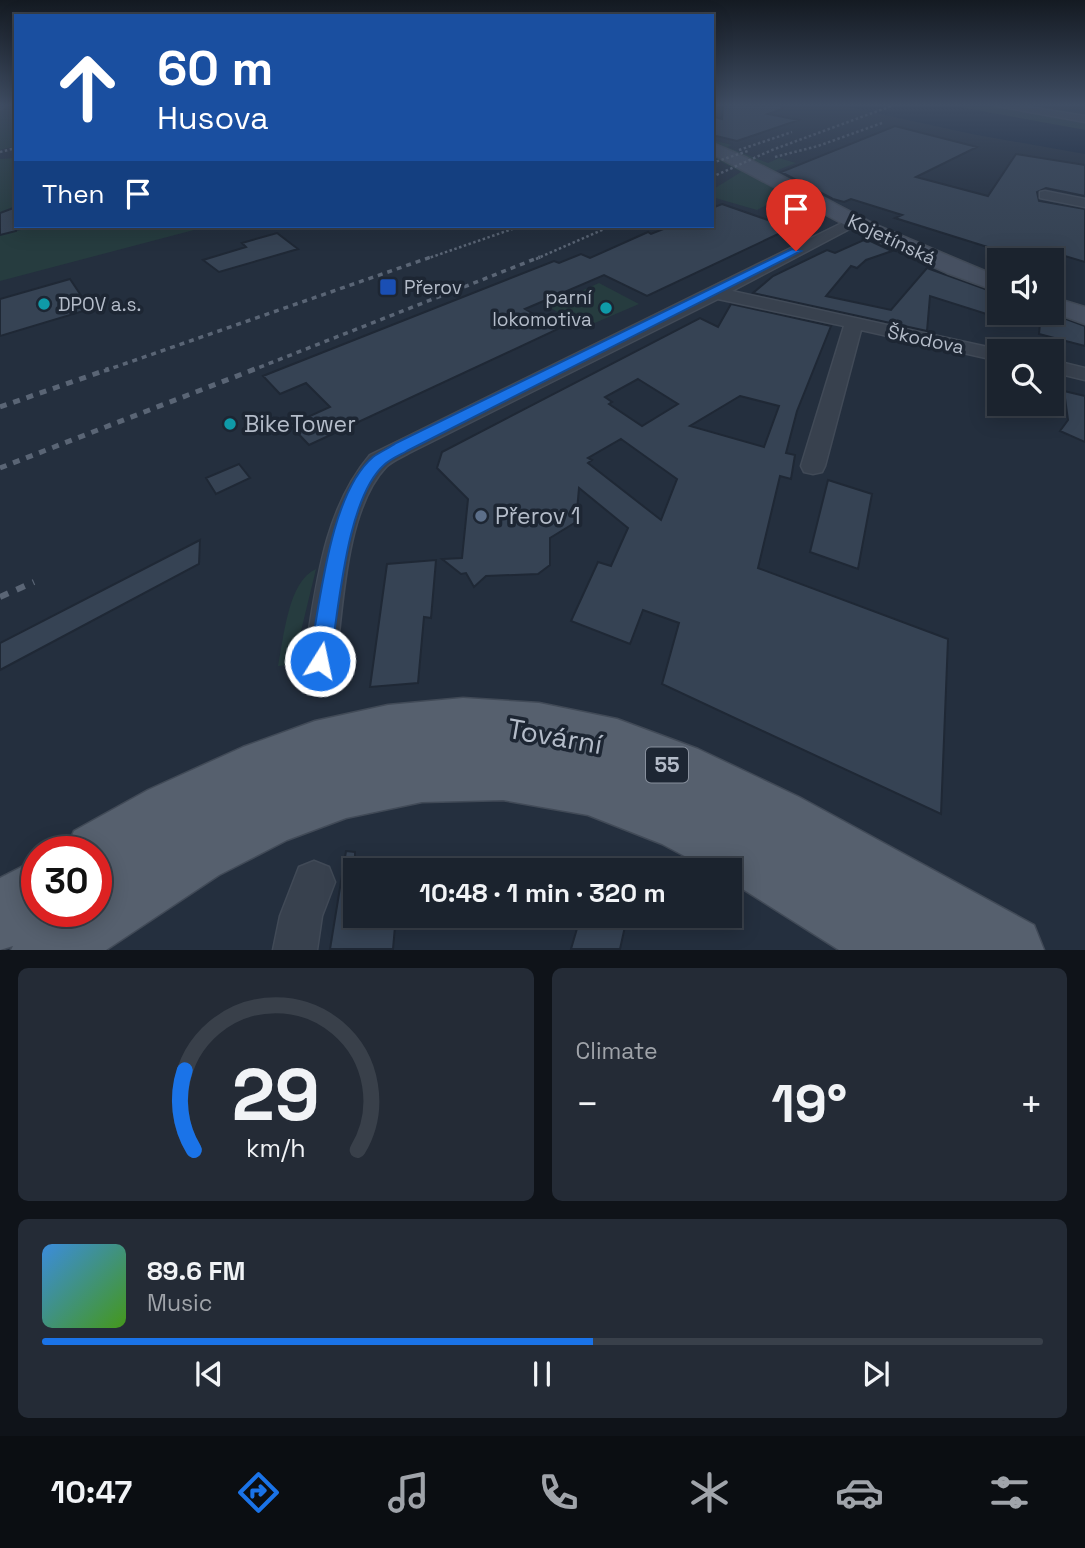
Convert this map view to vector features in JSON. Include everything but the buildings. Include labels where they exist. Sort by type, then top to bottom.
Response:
[{"type":"main road","name":"Kojetínská","points":[[715,149],[933,259],[987,280]]},
{"type":"main road","points":[[1064,308],[1085,316]]},
{"type":"main road","name":"Tovární","points":[[112,844],[180,804],[262,766],[338,742],[372,733],[421,727],[511,726],[577,736],[617,746],[689,774],[763,811],[1001,945]]},
{"type":"main road","name":"Tovární","points":[[46,950],[174,864],[270,814],[368,781],[417,772],[455,769],[494,770],[557,778],[601,789],[642,804],[741,852],[903,950]]},
{"type":"main road","points":[[0,918],[21,903]]},
{"type":"street","points":[[1045,195],[1085,203]]},
{"type":"street","points":[[320,661],[344,524],[356,493],[369,472],[386,455],[716,293],[854,221]]},
{"type":"street","name":"Škodova","points":[[716,293],[987,352]]},
{"type":"street","points":[[813,466],[854,323]]},
{"type":"street","points":[[1064,369],[1085,374]]},
{"type":"street","points":[[295,950],[301,916],[314,882]]},
{"type":"green space","points":[[714,149],[733,149],[768,163],[779,158],[796,163],[775,171],[803,186],[757,210],[714,198],[714,189],[741,172],[714,158]]},
{"type":"green space","points":[[14,158],[14,208],[0,213],[0,159]]},
{"type":"green space","points":[[30,228],[201,228],[0,281],[0,235]]},
{"type":"green space","points":[[599,283],[639,304],[583,328],[548,306]]},
{"type":"green space","points":[[316,569],[293,664],[278,666],[293,597],[307,575]]},
{"type":"water","points":[[1059,149],[1085,149],[1085,154]]},
{"type":"railway","points":[[0,152],[11,149]]},
{"type":"railway","points":[[714,176],[774,149]]},
{"type":"railway","points":[[775,157],[805,149]]},
{"type":"railway","points":[[714,162],[748,151]]},
{"type":"railway","points":[[426,259],[515,228]]},
{"type":"railway","points":[[536,259],[606,228]]},
{"type":"railway","points":[[104,371],[431,257]]},
{"type":"railway","points":[[250,371],[540,257]]},
{"type":"railway","points":[[0,407],[109,369]]},
{"type":"railway","points":[[0,468],[255,369]]},
{"type":"railway","points":[[0,597],[34,582]]},
{"type":"place","name":"Přerov","points":[[388,287]]},
{"type":"place","name":"DPOV a.s.","points":[[44,304]]},
{"type":"place","name":"parní lokomotiva","points":[[606,308]]},
{"type":"place","name":"BikeTower","points":[[230,424]]},
{"type":"place","name":"Přerov 1","points":[[481,516]]},
{"type":"route","points":[[320,661],[344,524],[356,493],[377,462],[401,447],[796,251]]}]
